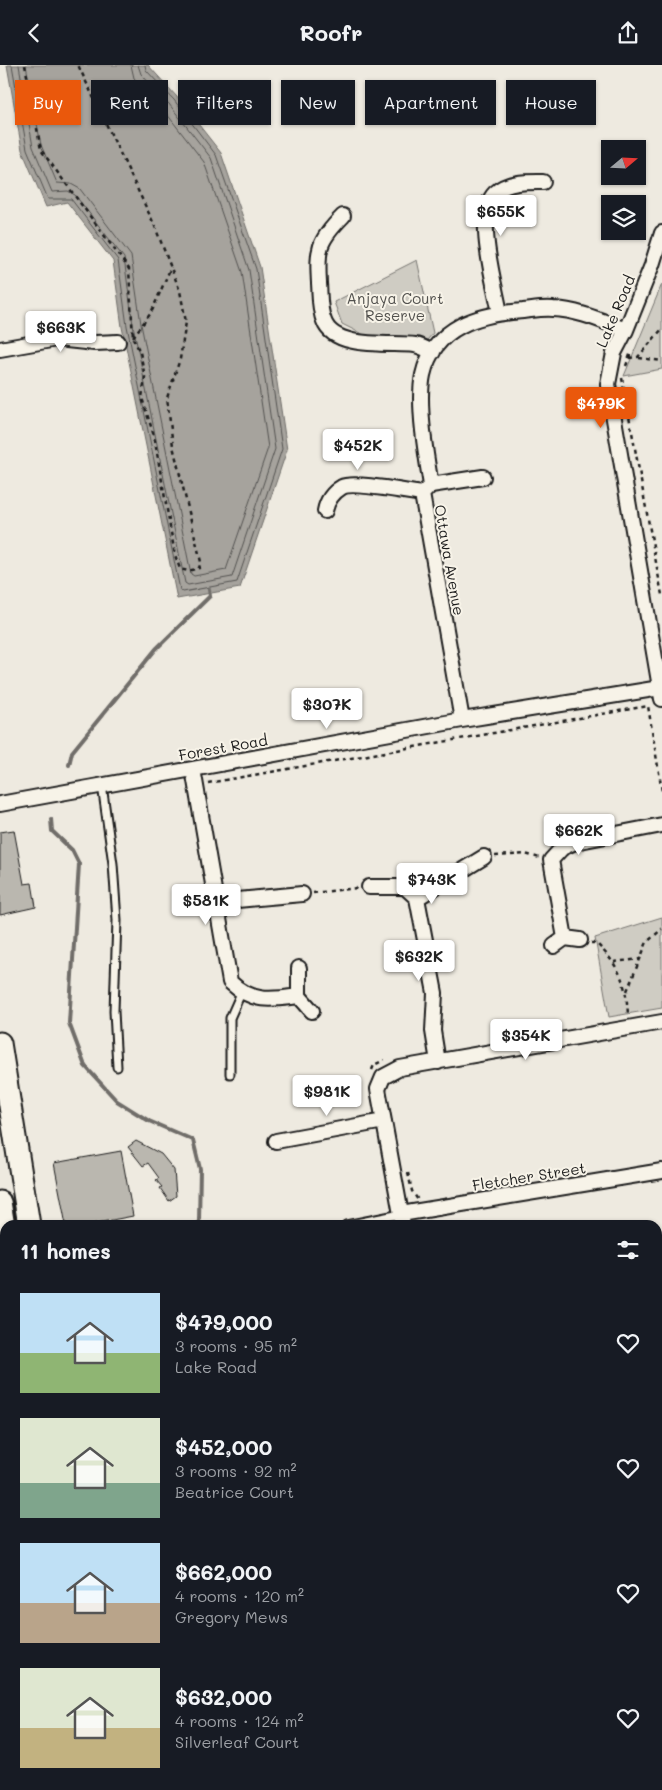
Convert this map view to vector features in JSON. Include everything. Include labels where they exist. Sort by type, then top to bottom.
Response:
[{"type":"main road","points":[[0,1043],[28,1220]]},
{"type":"main road","points":[[0,1202],[3,1220]]},
{"type":"street","points":[[500,313],[486,231],[486,213],[494,193],[508,185],[543,182]]},
{"type":"street","points":[[343,216],[325,234],[318,255],[320,304],[324,323],[338,336],[350,341],[417,345],[433,352]]},
{"type":"street","name":"Lake Road","points":[[661,693],[657,635],[608,384],[614,353],[626,330],[652,265],[662,233]]},
{"type":"street","name":"Ottawa Avenue","points":[[462,720],[427,489],[420,407],[423,375],[433,352],[443,337],[460,325],[476,318],[500,313],[552,308],[594,317],[626,330]]},
{"type":"street","points":[[0,349],[57,339],[95,343],[118,342]]},
{"type":"street","points":[[324,511],[328,498],[343,486],[362,485],[427,489],[483,477]]},
{"type":"street","name":"Forest Road","points":[[0,804],[462,720],[661,693]]},
{"type":"street","points":[[193,769],[230,982],[241,993],[269,1000],[299,995]]},
{"type":"street","points":[[580,941],[559,942],[551,860],[562,848],[575,842],[662,825]]},
{"type":"street","points":[[417,898],[484,857]]},
{"type":"street","points":[[368,887],[404,887],[417,898],[435,993],[433,1031],[438,1062]]},
{"type":"street","points":[[216,902],[302,894]]},
{"type":"street","points":[[299,969],[299,995],[312,1011]]},
{"type":"street","points":[[402,1220],[378,1089],[383,1077],[400,1068],[662,1022]]},
{"type":"street","points":[[276,1141],[384,1121]]},
{"type":"street","name":"Fletcher Street","points":[[402,1220],[662,1171]]},
{"type":"lane","points":[[102,785],[113,864],[117,920],[114,1011],[117,1067]]},
{"type":"lane","points":[[230,1074],[230,1018],[241,993]]},
{"type":"path","points":[[25,65],[41,150],[128,269],[133,338],[140,352],[145,377],[142,398],[154,436],[175,555],[180,569],[188,571],[199,568],[200,562],[173,445],[167,398],[180,359],[186,322],[180,291],[154,224],[78,65]]},
{"type":"path","points":[[118,342],[133,338],[151,313],[171,267]]},
{"type":"path","points":[[638,357],[662,329]]},
{"type":"path","points":[[625,367],[633,345]]},
{"type":"path","points":[[628,358],[638,357],[662,361]]},
{"type":"path","points":[[622,376],[662,595]]},
{"type":"path","points":[[204,784],[648,706],[662,791]]},
{"type":"path","points":[[484,857],[525,854],[551,860]]},
{"type":"path","points":[[302,894],[368,887]]},
{"type":"path","points":[[626,992],[647,942],[662,929]]},
{"type":"path","points":[[580,941],[596,943],[614,962],[626,992],[628,1015]]},
{"type":"path","points":[[614,962],[640,959]]},
{"type":"path","points":[[408,1172],[412,1191],[418,1201]]},
{"type":"green space","name":"Anjaya Court Reserve","points":[[417,260],[433,333],[423,345],[409,339],[364,335],[342,324],[334,302]]},
{"type":"green space","points":[[662,284],[662,369],[624,376]]},
{"type":"green space","points":[[662,917],[662,1008],[609,1017],[595,938]]},
{"type":"water","points":[[7,65],[148,65],[162,80],[91,80],[91,125],[168,125],[168,87],[178,98],[178,125],[199,125],[221,153],[260,267],[287,450],[240,588],[177,599],[122,327],[113,261],[67,202],[46,207],[22,150],[18,125],[81,125],[81,80],[15,80],[15,110]]},
{"type":"building","points":[[14,830],[24,884],[32,883],[36,907],[0,915],[0,832]]},
{"type":"building","points":[[136,1141],[161,1154],[174,1170],[176,1196],[169,1201],[156,1180],[159,1178],[148,1163],[143,1166],[128,1147]]},
{"type":"building","points":[[121,1151],[133,1216],[112,1220],[65,1220],[54,1163]]},
{"type":"waterway","points":[[69,765],[72,752],[156,649],[210,596],[209,590]]},
{"type":"waterway","points":[[51,819],[52,831],[72,850],[79,864],[69,1023],[85,1066],[117,1101],[149,1121],[193,1140],[200,1169],[199,1220]]}]
